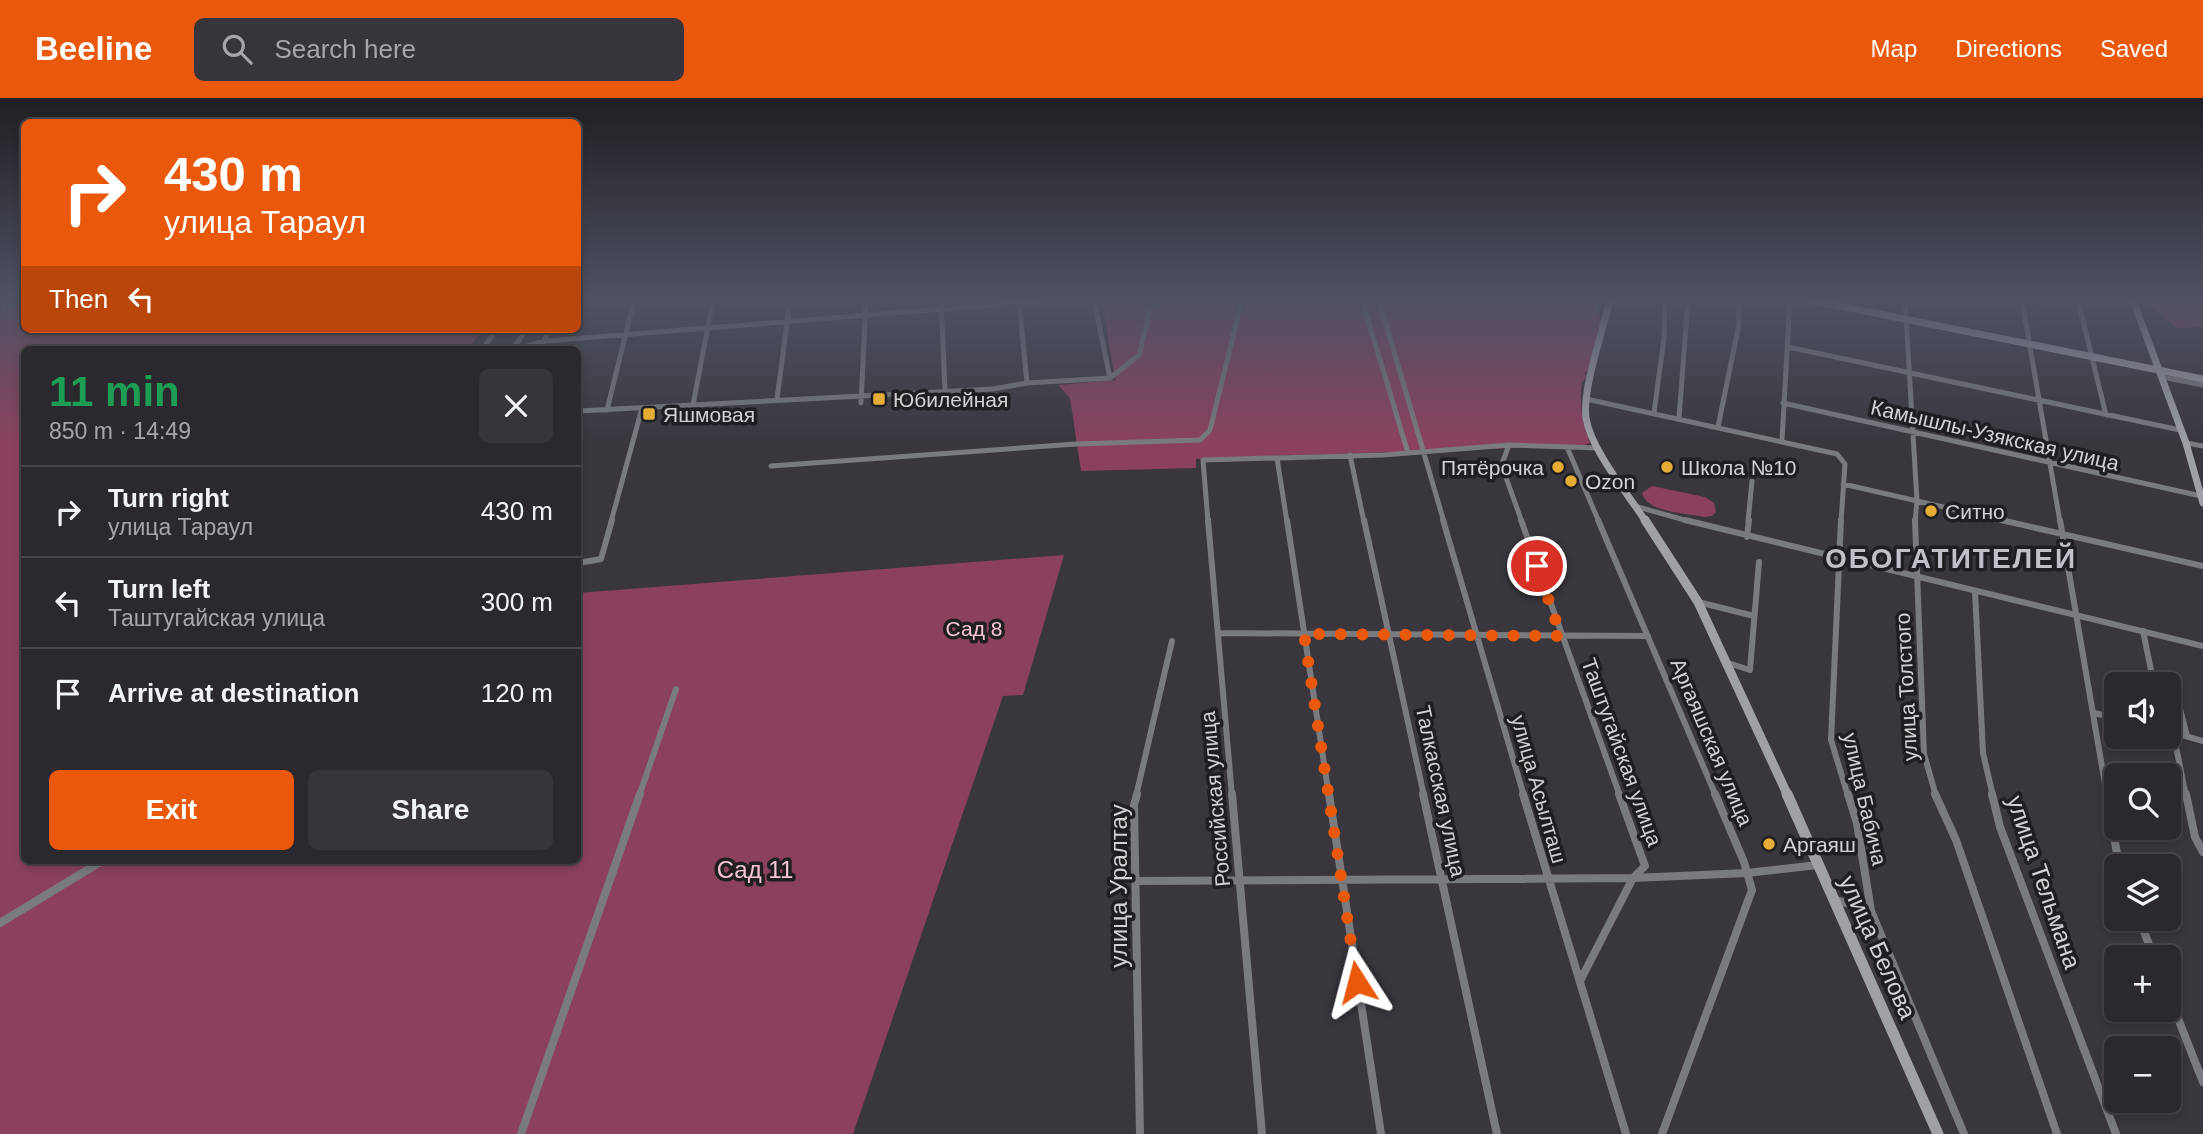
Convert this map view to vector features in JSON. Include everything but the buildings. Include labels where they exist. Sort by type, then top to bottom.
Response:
[{"type":"main road","name":"улица Белова","points":[[1599,348],[1586,399],[1586,419],[1598,448],[1698,602],[1728,663],[1938,1134]]},
{"type":"main road","points":[[2047,348],[2161,374],[2203,379]]},
{"type":"main road","points":[[2152,348],[2186,443],[2202,500]]},
{"type":"street","points":[[607,410],[622,348]]},
{"type":"street","points":[[693,405],[704,348]]},
{"type":"street","points":[[777,399],[785,348]]},
{"type":"street","points":[[861,403],[864,348]]},
{"type":"street","points":[[943,348],[945,390]]},
{"type":"street","points":[[1024,348],[1027,383]]},
{"type":"street","points":[[1104,348],[1110,378]]},
{"type":"street","points":[[581,411],[993,389],[1027,383],[1110,378],[1139,355],[1141,348]]},
{"type":"street","points":[[771,466],[1076,444],[1199,440],[1210,430],[1230,348]]},
{"type":"street","points":[[1377,348],[1408,453]]},
{"type":"street","name":"улица Асылташ","points":[[1394,348],[1548,879],[1626,1134]]},
{"type":"street","points":[[1654,413],[1663,348]]},
{"type":"street","points":[[1679,418],[1684,348]]},
{"type":"street","points":[[1718,427],[1734,348]]},
{"type":"street","points":[[1586,399],[1782,440],[1788,348]]},
{"type":"street","points":[[1794,348],[2180,430]]},
{"type":"street","name":"улица Толстого","points":[[1910,348],[1924,754],[1936,797],[1956,840],[2057,1134]]},
{"type":"street","points":[[2032,348],[2117,854]]},
{"type":"street","points":[[2088,348],[2106,415]]},
{"type":"street","points":[[2161,374],[2203,385]]},
{"type":"street","name":"Камышлы-Узякская улица","points":[[1783,403],[2202,500]]},
{"type":"street","points":[[581,562],[601,559],[642,408]]},
{"type":"street","name":"улица Бабича","points":[[1782,440],[1842,456],[1847,463],[1848,470],[1843,484],[1830,740],[1857,823],[1871,911],[1964,1134]]},
{"type":"street","points":[[2186,443],[2203,446]]},
{"type":"street","points":[[1381,1134],[1277,458],[1408,453],[1509,445],[1598,448]]},
{"type":"street","name":"Таштугайская улица","points":[[1509,445],[1503,461],[1504,472],[1646,866],[1633,878],[1580,981]]},
{"type":"street","name":"Аргаяшская улица","points":[[1567,447],[1752,890],[1662,1134]]},
{"type":"street","name":"Талкасская улица","points":[[1350,455],[1497,1134]]},
{"type":"street","name":"Российская улица","points":[[1262,1134],[1203,460],[1277,458]]},
{"type":"street","points":[[1747,537],[1752,481]]},
{"type":"street","points":[[1843,484],[2203,566]]},
{"type":"street","points":[[1638,508],[1747,537],[2203,646]]},
{"type":"street","points":[[1728,663],[1750,670],[1759,562]]},
{"type":"street","name":"улица Тельмана","points":[[1975,591],[1983,753],[2000,827],[2116,1134]]},
{"type":"street","points":[[1698,602],[1754,616]]},
{"type":"street","points":[[2143,631],[2151,672]]},
{"type":"street","points":[[1218,633],[1648,636]]},
{"type":"street","name":"улица Уралтау","points":[[1140,1134],[1134,805],[1172,641]]},
{"type":"street","points":[[521,1134],[676,689]]},
{"type":"street","points":[[2181,711],[2187,736]]},
{"type":"street","points":[[2094,713],[2104,715]]},
{"type":"street","points":[[2181,735],[2203,741]]},
{"type":"street","points":[[2174,749],[2195,837],[2203,852]]},
{"type":"street","points":[[0,923],[97,864]]},
{"type":"street","points":[[1137,881],[1633,878],[1747,873],[1818,865]]},
{"type":"street","points":[[1833,899],[1871,911]]},
{"type":"street","points":[[2179,1022],[2203,1082]]},
{"type":"green space","name":"Сад 11","points":[[0,348],[21,348],[21,864],[581,864],[581,593],[1064,555],[1023,695],[1003,696],[853,1134],[0,1134]]},
{"type":"green space","points":[[1110,348],[1595,348],[1589,371],[1585,372],[1586,378],[1582,382],[1582,413],[1590,443],[1582,446],[1196,459],[1196,468],[1081,471],[1070,398],[1058,385],[1115,380]]},
{"type":"green space","points":[[1652,486],[1705,497],[1714,503],[1716,512],[1712,516],[1704,517],[1651,505],[1642,493]]},
{"type":"place","name":"Юбилейная","points":[[879,399]]},
{"type":"place","name":"Яшмовая","points":[[649,414]]},
{"type":"place","name":"Пятёрочка","points":[[1558,467]]},
{"type":"place","name":"Школа №10","points":[[1667,467]]},
{"type":"place","name":"Ozon","points":[[1571,481]]},
{"type":"place","name":"Ситно","points":[[1931,511]]},
{"type":"place","name":"Аргаяш","points":[[1769,844]]},
{"type":"district","name":"ОБОГАТИТЕЛЕЙ","points":[[1951,558]]},
{"type":"route","points":[[1357,982],[1304,634],[1561,636],[1537,566]]},
{"type":"park label","name":"Сад 8","points":[[974,628]]}]
